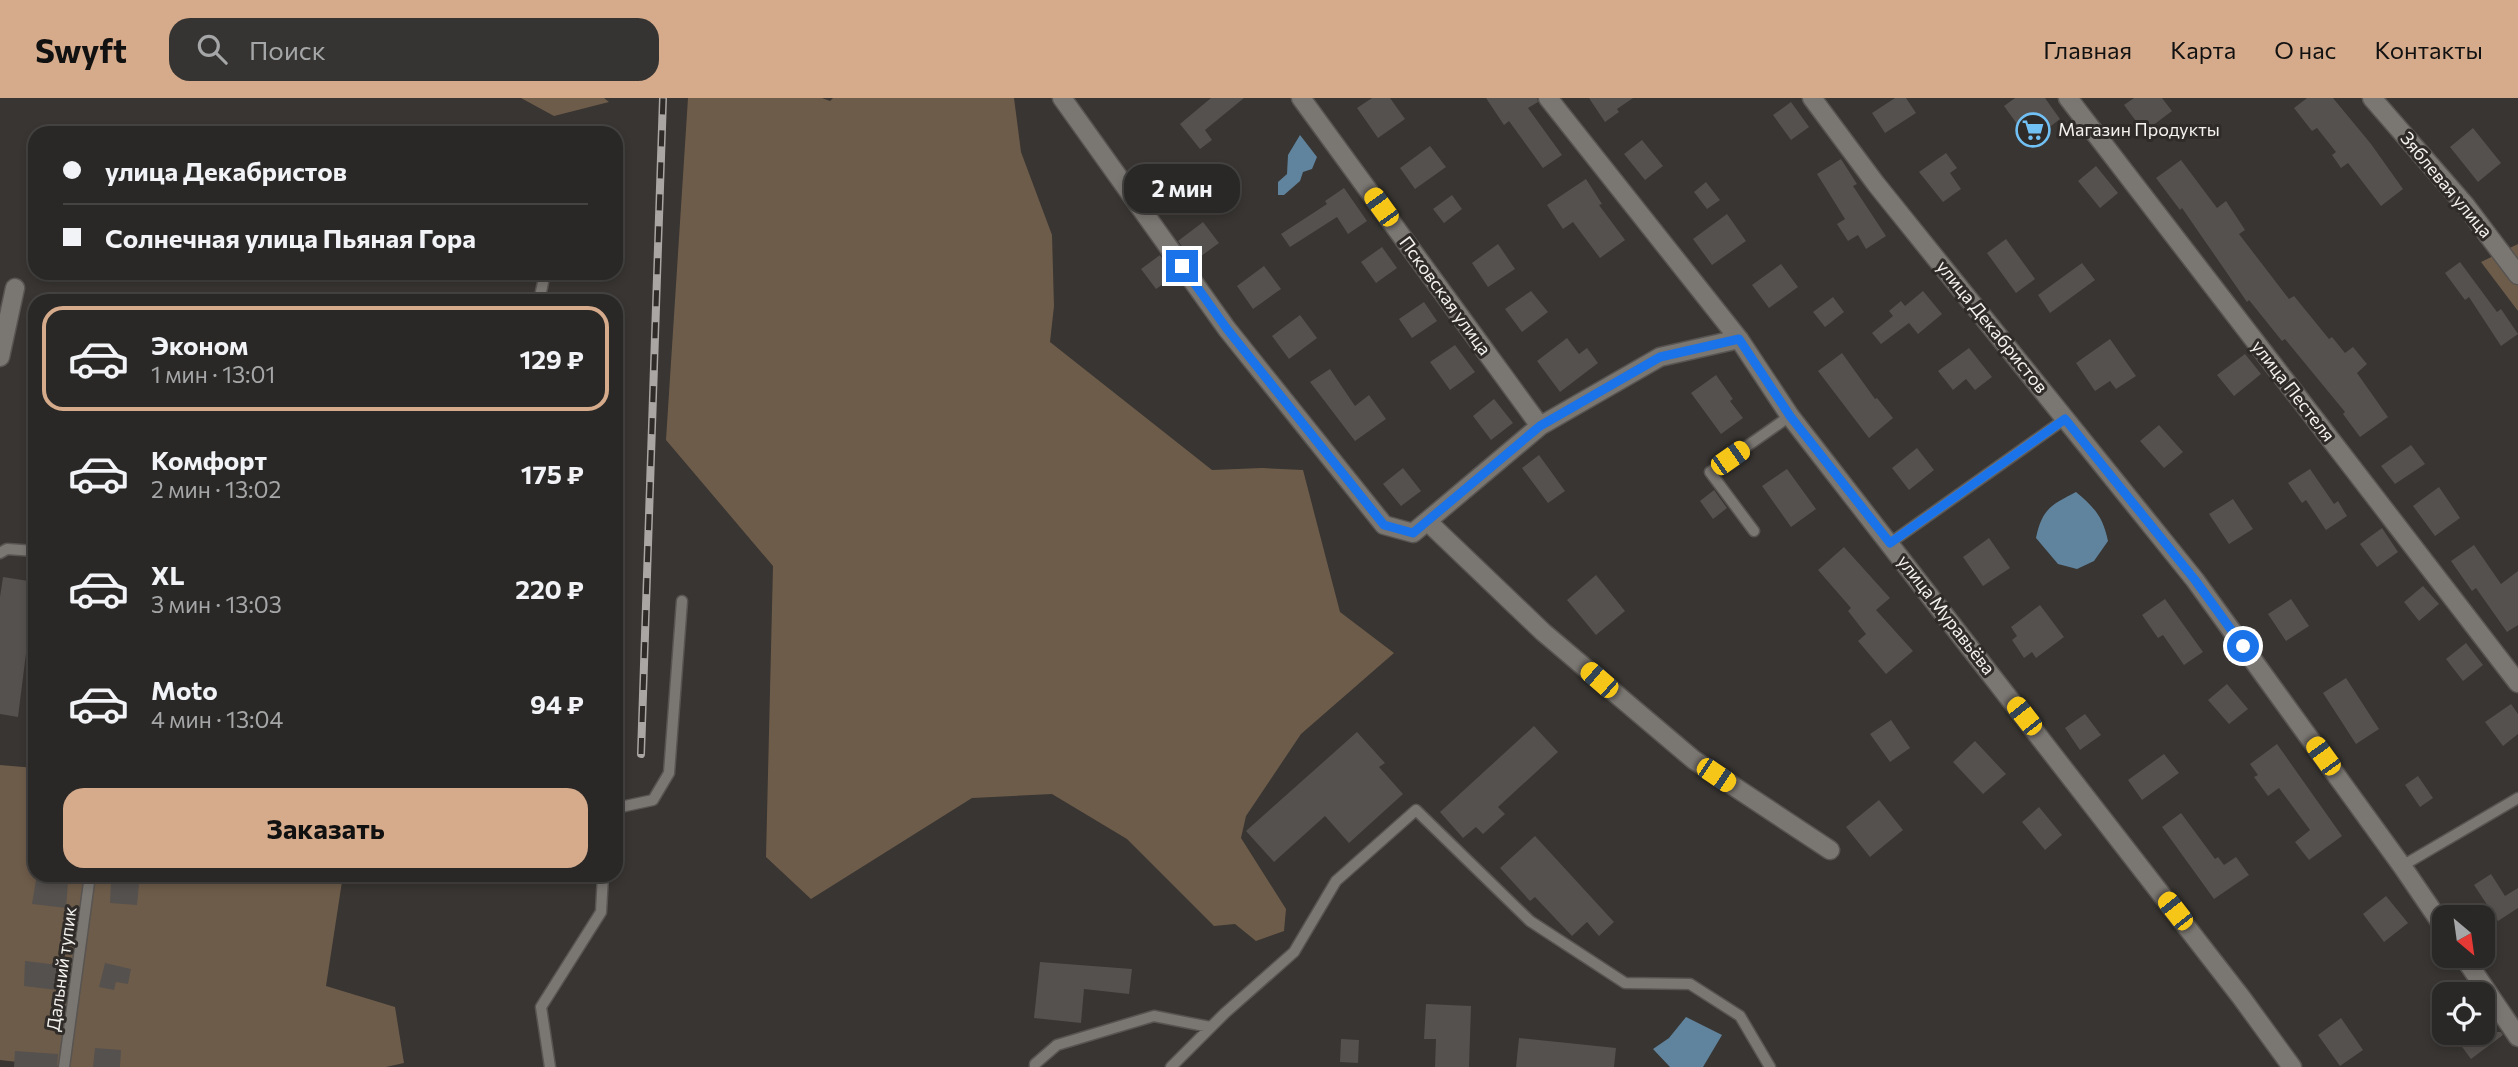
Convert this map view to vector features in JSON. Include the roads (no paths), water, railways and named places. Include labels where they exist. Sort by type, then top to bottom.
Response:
[{"type":"street","points":[[1062,98],[1227,329],[1384,525],[1413,533],[1540,426],[1660,357],[1739,339]]},
{"type":"street","name":"Псковская улица","points":[[1301,98],[1540,426]]},
{"type":"street","name":"улица Муравьёва","points":[[1548,98],[1739,339],[1790,416],[2241,997],[2292,1067]]},
{"type":"street","name":"улица Декабристов","points":[[1812,98],[1876,184],[2195,580],[2432,910]]},
{"type":"street","name":"улица Пестеля","points":[[2068,98],[2518,683]]},
{"type":"street","name":"Зяблевая улица","points":[[2372,98],[2466,206],[2518,275]]},
{"type":"street","points":[[0,357],[15,288]]},
{"type":"street","points":[[1427,521],[1543,632],[1694,760],[1830,850]]},
{"type":"street","points":[[2471,968],[2518,1037]]},
{"type":"lane","points":[[1754,531],[1710,472],[1790,416]]},
{"type":"lane","points":[[1890,543],[2065,419]]},
{"type":"lane","points":[[0,553],[7,549],[28,550]]},
{"type":"lane","points":[[623,806],[653,800],[669,773],[682,601]]},
{"type":"lane","points":[[2402,866],[2518,798]]},
{"type":"lane","points":[[1171,1067],[1210,1027],[1294,952],[1336,881],[1416,810],[1530,921],[1625,983],[1690,984],[1740,1016],[1770,1067]]},
{"type":"lane","name":"Дальний тупик","points":[[64,1067],[89,882]]},
{"type":"lane","points":[[550,1067],[541,1007],[601,912],[603,882]]},
{"type":"lane","points":[[1035,1067],[1035,1064],[1057,1045],[1154,1016],[1210,1027]]},
{"type":"water","points":[[1300,135],[1317,157],[1312,169],[1303,172],[1300,181],[1284,195],[1278,195],[1278,182],[1287,174],[1288,155]]},
{"type":"water","points":[[2076,492],[2097,514],[2104,525],[2108,541],[2094,561],[2077,569],[2058,564],[2036,538],[2041,520],[2049,509]]},
{"type":"water","points":[[1686,1017],[1722,1035],[1703,1067],[1670,1067],[1653,1049],[1669,1038]]},
{"type":"railway","points":[[641,754],[663,98]]},
{"type":"place","name":"Магазин Продукты","points":[[2033,130]]}]
